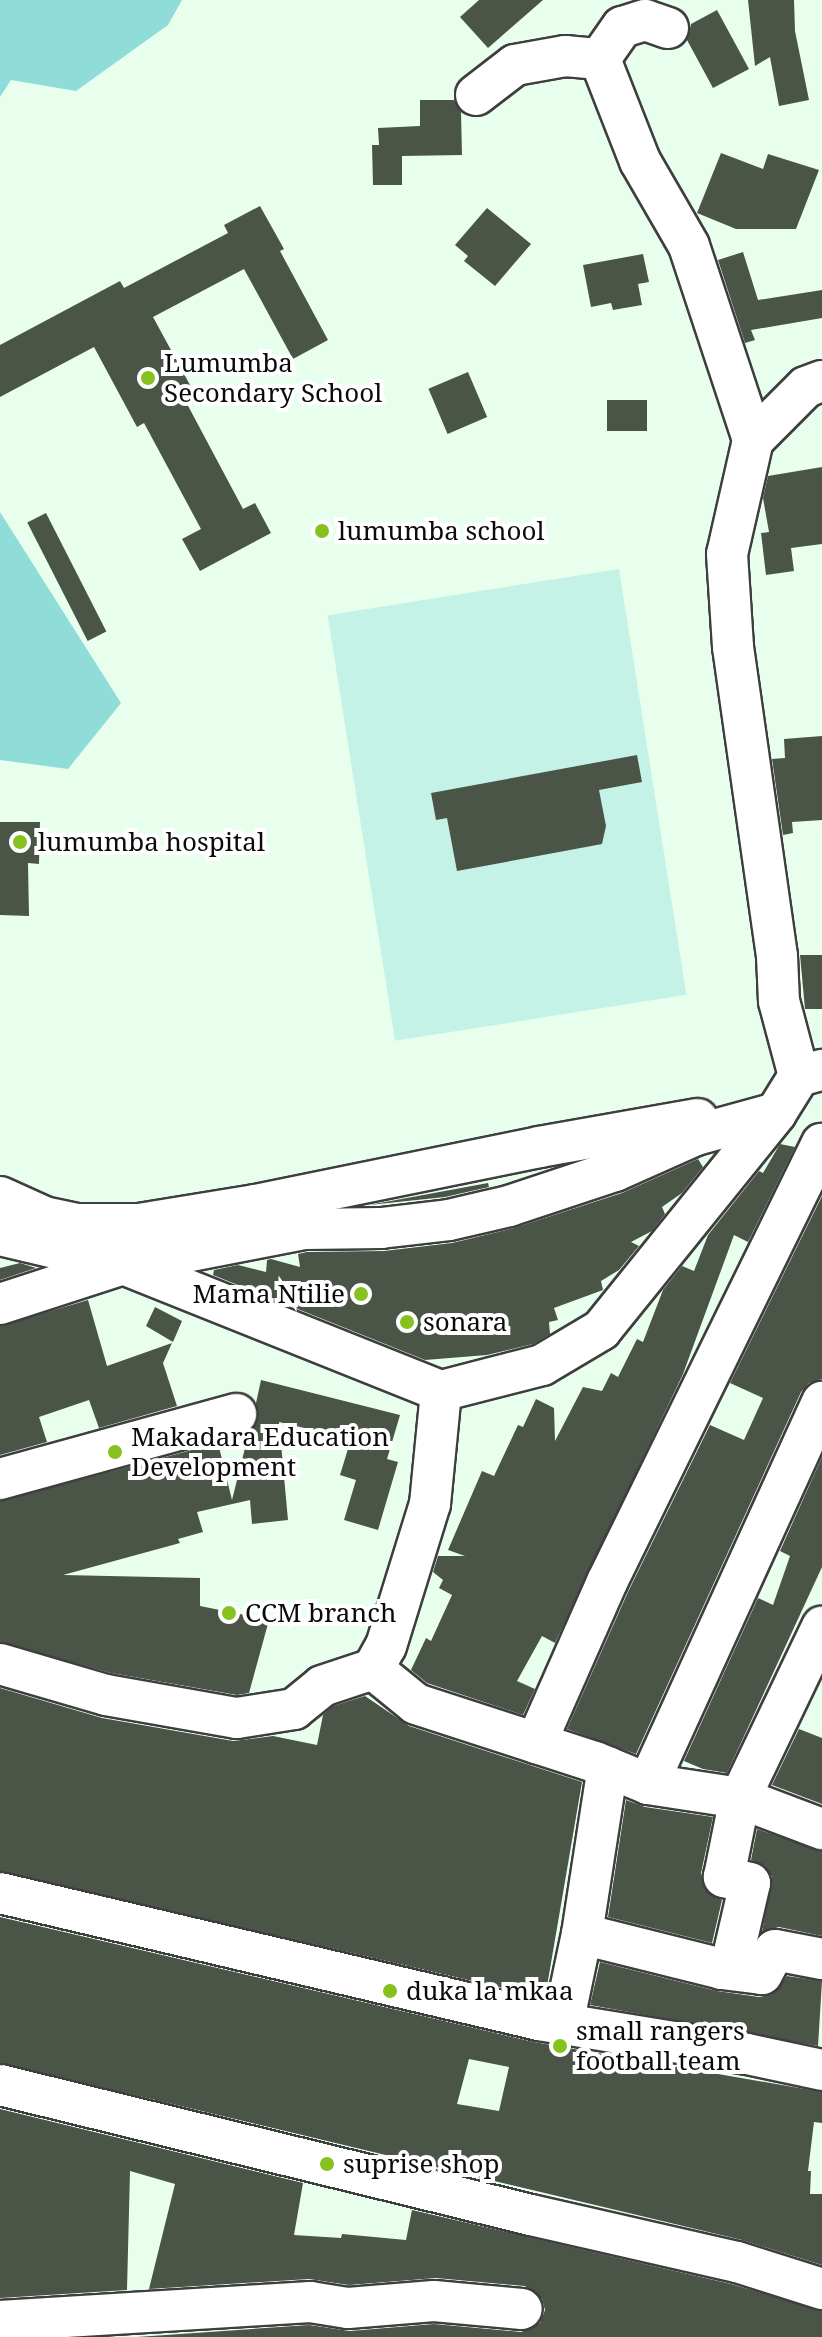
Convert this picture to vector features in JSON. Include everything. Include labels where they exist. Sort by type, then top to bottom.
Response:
[{"type":"street","points":[[600,59],[622,27],[645,20],[668,28]]},
{"type":"street","points":[[476,95],[515,65],[565,56],[600,59]]},
{"type":"street","points":[[0,1235],[123,1264],[441,1391],[542,1365],[601,1330],[757,1118],[810,1073],[779,1001],[777,956],[733,647],[727,554],[753,440],[689,246],[640,161],[600,59]]},
{"type":"street","points":[[753,440],[806,387],[822,381]]},
{"type":"street","points":[[0,1197],[44,1217],[77,1224],[139,1224],[255,1205],[634,1128],[697,1119],[757,1118]]},
{"type":"street","points":[[0,1304],[123,1264],[304,1229],[381,1228],[449,1220],[509,1206],[615,1171],[696,1135],[757,1118]]},
{"type":"street","points":[[536,1743],[607,1582],[822,1144]]},
{"type":"street","points":[[0,1664],[106,1695],[237,1718],[294,1709],[322,1686],[373,1669],[386,1646],[430,1504],[441,1391]]},
{"type":"street","points":[[648,1784],[822,1402]]},
{"type":"street","points":[[0,1479],[236,1414]]},
{"type":"street","points":[[722,1969],[731,1965],[750,1883],[724,1877],[740,1798],[822,1627]]},
{"type":"street","points":[[373,1669],[416,1704],[608,1767],[648,1784],[740,1798],[822,1829]]},
{"type":"street","points":[[563,2024],[582,1934],[608,1767]]},
{"type":"street","points":[[0,1893],[563,2024],[747,2054],[822,2070]]},
{"type":"street","points":[[582,1934],[722,1969],[762,1974],[775,1950],[822,1959]]},
{"type":"street","points":[[0,2085],[737,2262],[822,2289]]},
{"type":"street","points":[[0,2321],[310,2302],[348,2308],[434,2301],[522,2309]]},
{"type":"shaded area","points":[[0,0],[182,0],[168,25],[76,91],[11,80],[0,97]]},
{"type":"shaded area","points":[[0,512],[121,703],[68,769],[0,760]]},
{"type":"shaded area","points":[[619,569],[686,995],[395,1041],[328,615]]},
{"type":"building","points":[[479,0],[543,0],[488,48],[460,17]]},
{"type":"building","points":[[748,0],[794,0],[795,31],[809,100],[779,106],[770,57],[755,66]]},
{"type":"building","points":[[717,10],[749,69],[713,88],[687,40],[691,24]]},
{"type":"building","points":[[420,100],[454,100],[461,112],[462,155],[402,156],[402,185],[373,185],[372,145],[379,145],[378,128],[420,126]]},
{"type":"building","points":[[721,153],[763,169],[768,154],[819,170],[796,229],[736,229],[697,213]]},
{"type":"building","name":"Lumumba Secondary School","points":[[260,206],[284,249],[280,251],[328,340],[293,359],[244,269],[153,317],[196,396],[186,402],[243,509],[255,503],[271,533],[200,571],[182,539],[201,529],[144,423],[137,427],[94,347],[0,397],[0,345],[120,281],[124,288],[228,233],[224,225]]},
{"type":"building","points":[[487,208],[531,244],[495,286],[464,261],[468,256],[455,245]]},
{"type":"building","points":[[743,252],[758,300],[822,290],[822,318],[751,330],[755,340],[745,343],[718,260]]},
{"type":"building","points":[[643,254],[649,282],[638,284],[642,305],[613,310],[611,303],[591,307],[583,265]]},
{"type":"building","points":[[468,372],[487,417],[448,434],[428,389]]},
{"type":"building","points":[[607,400],[647,400],[647,431],[607,431]]},
{"type":"building","points":[[822,467],[822,544],[791,548],[794,571],[766,575],[761,533],[769,532],[763,498],[768,476]]},
{"type":"building","points":[[46,513],[106,632],[88,641],[27,523]]},
{"type":"building","points":[[822,736],[822,820],[792,822],[793,833],[783,835],[772,759],[785,758],[784,739]]},
{"type":"building","points":[[637,755],[642,782],[599,790],[606,826],[602,844],[457,871],[447,818],[436,820],[431,793]]},
{"type":"building","points":[[0,822],[40,822],[39,864],[28,863],[29,916],[0,915]]},
{"type":"building","points":[[800,955],[822,955],[822,1009],[805,1009]]},
{"type":"building","points":[[780,1144],[795,1147],[748,1242],[734,1235],[683,1374],[555,1643],[542,1636],[517,1681],[535,1689],[523,1715],[427,1683],[411,1670],[426,1638],[431,1641],[452,1595],[439,1588],[443,1580],[433,1572],[438,1556],[465,1556],[448,1550],[482,1471],[494,1476],[518,1425],[523,1427],[536,1399],[554,1408],[555,1441],[583,1387],[602,1391],[611,1373],[618,1377],[637,1339],[643,1342],[663,1290],[682,1266],[694,1271],[708,1235],[759,1171],[763,1173]]},
{"type":"building","points":[[698,1159],[703,1167],[682,1193],[662,1207],[665,1214],[652,1231],[631,1242],[639,1246],[619,1270],[601,1281],[603,1290],[554,1308],[558,1320],[549,1322],[550,1334],[533,1344],[487,1355],[425,1360],[213,1275],[214,1270],[238,1265],[266,1272],[267,1260],[271,1259],[300,1267],[298,1254],[307,1252],[384,1251],[452,1243],[514,1228],[622,1193]]},
{"type":"building","points":[[488,1183],[489,1187],[445,1197],[369,1205]]},
{"type":"building","points":[[822,1196],[822,1379],[809,1383],[801,1392],[636,1754],[567,1729],[628,1592],[710,1425],[744,1440],[763,1398],[730,1383]]},
{"type":"building","points":[[20,1263],[36,1268],[0,1280],[0,1268]]},
{"type":"building","points":[[88,1300],[107,1366],[172,1343],[163,1363],[177,1406],[99,1428],[89,1400],[39,1417],[47,1442],[0,1455],[0,1326]]},
{"type":"building","points":[[155,1307],[182,1321],[173,1342],[146,1326]]},
{"type":"building","points":[[261,1380],[400,1415],[387,1459],[398,1462],[378,1530],[344,1520],[356,1480],[340,1475],[351,1439],[279,1422],[288,1520],[252,1524],[250,1500],[197,1512],[203,1532],[178,1539],[180,1543],[63,1575],[200,1578],[200,1606],[269,1620],[249,1693],[237,1695],[111,1673],[0,1642],[0,1501],[218,1443],[232,1500],[249,1432],[258,1419],[256,1403]]},
{"type":"building","points":[[822,1457],[822,1567],[727,1773],[703,1769],[684,1761],[758,1598],[773,1605],[790,1556],[780,1551]]},
{"type":"building","points":[[0,1688],[102,1718],[233,1741],[273,1736],[317,1745],[323,1715],[333,1706],[365,1696],[409,1726],[582,1782],[545,1998],[0,1871]]},
{"type":"building","points":[[799,1729],[822,1738],[822,1804],[772,1785]]},
{"type":"building","points":[[626,1800],[645,1807],[713,1817],[701,1873],[708,1893],[722,1900],[712,1943],[608,1917]]},
{"type":"building","points":[[757,1829],[822,1851],[822,1936],[779,1927],[762,1932],[772,1877],[765,1866],[751,1860]]},
{"type":"building","points":[[0,1917],[534,2042],[822,2092],[822,2123],[814,2122],[808,2171],[811,2171],[810,2194],[822,2194],[822,2265],[742,2240],[0,2063]],"holes":[[[469,2059],[509,2067],[499,2111],[457,2104]]]},
{"type":"building","points":[[600,1962],[717,1991],[759,1997],[773,1994],[787,1976],[822,1981],[818,2046],[590,2005]]},
{"type":"building","points":[[0,2109],[303,2183],[294,2235],[341,2238],[342,2234],[406,2240],[412,2210],[731,2284],[822,2311],[822,2337],[137,2337],[309,2325],[350,2331],[434,2324],[521,2332],[540,2323],[545,2310],[542,2299],[525,2286],[436,2278],[349,2285],[309,2279],[149,2289],[175,2184],[130,2171],[127,2290],[0,2298]]},
{"type":"place","name":"Lumumba Secondary School","points":[[148,378]]},
{"type":"place","name":"lumumba school","points":[[322,531]]},
{"type":"place","name":"lumumba hospital","points":[[20,842]]},
{"type":"place","name":"Mama Ntilie","points":[[361,1294]]},
{"type":"place","name":"sonara","points":[[407,1322]]},
{"type":"place","name":"Makadara Education Development","points":[[115,1452]]},
{"type":"place","name":"CCM branch","points":[[229,1613]]},
{"type":"place","name":"duka la mkaa","points":[[390,1991]]},
{"type":"place","name":"small rangers football team","points":[[560,2046]]},
{"type":"place","name":"suprise shop","points":[[327,2164]]}]
